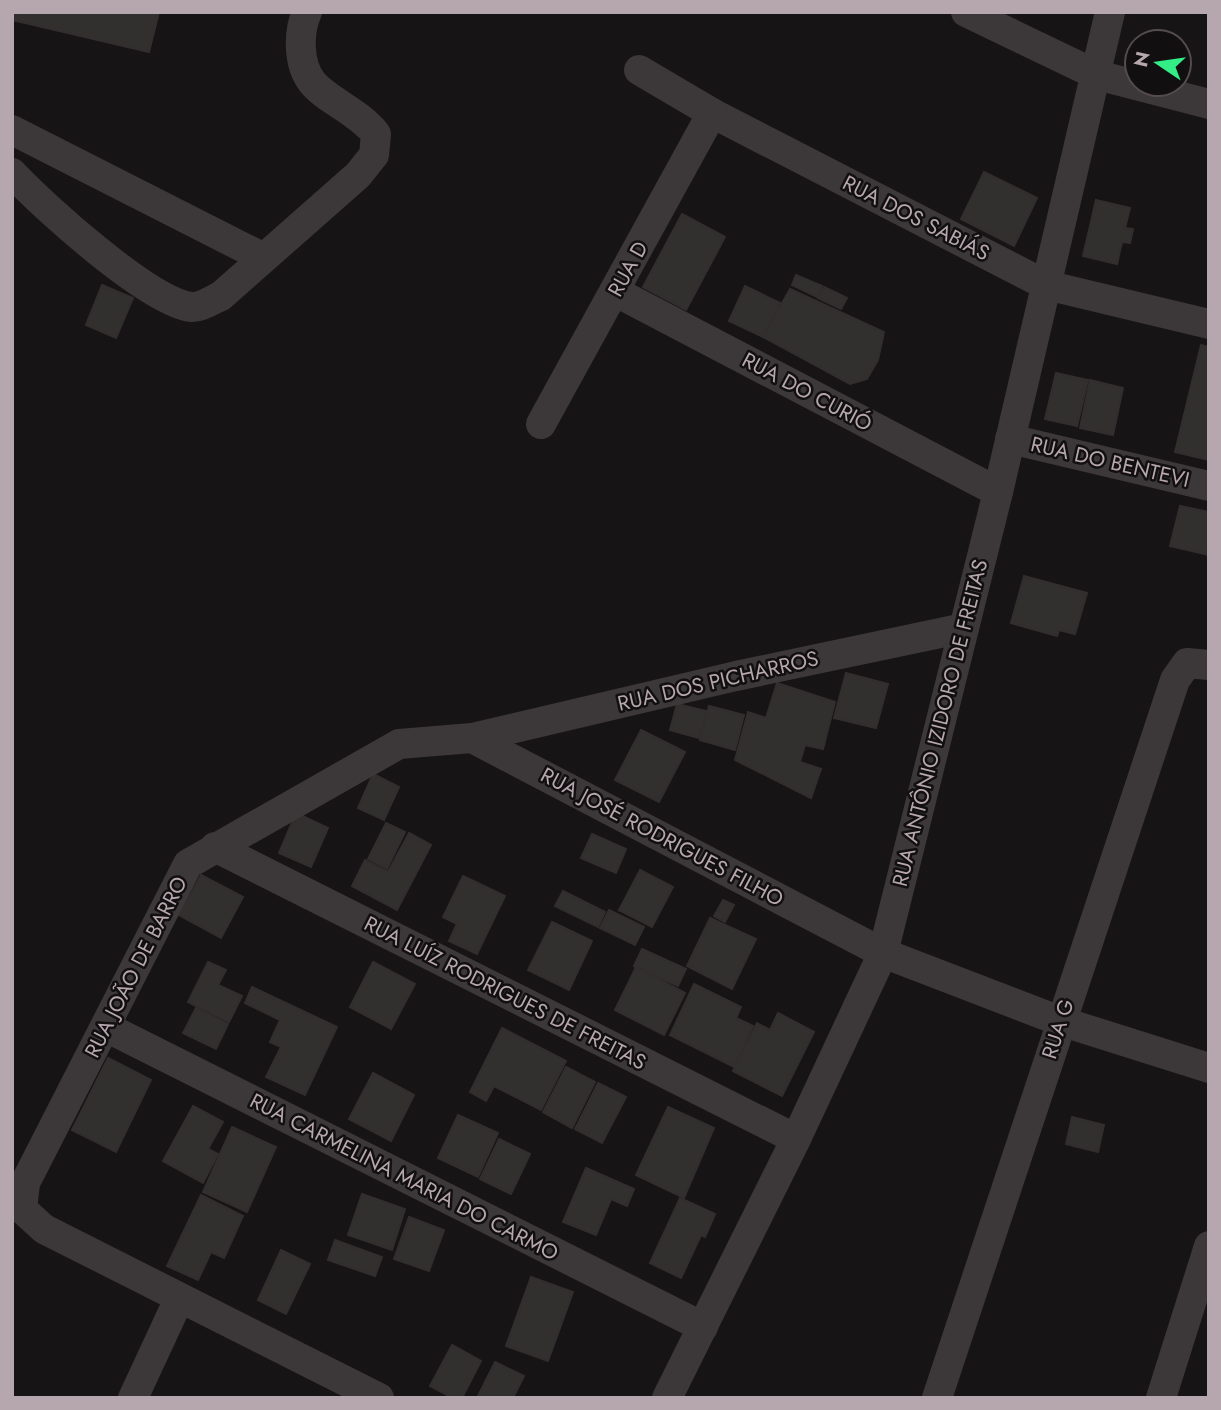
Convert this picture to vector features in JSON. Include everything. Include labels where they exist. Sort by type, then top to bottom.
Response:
[{"type":"street","points":[[12,173],[40,200],[135,279],[168,302],[195,308],[220,296],[358,175],[374,155],[376,134],[366,121],[311,82],[300,51],[307,12]]},
{"type":"street","points":[[966,12],[1097,75],[1209,104]]},
{"type":"street","name":"RUA ANTÔNIO IZIDORO DE FREITAS","points":[[667,1398],[796,1139],[883,953],[998,492],[1110,12]]},
{"type":"street","name":"RUA DOS SABIÁS","points":[[639,70],[712,113],[1046,285],[1209,324]]},
{"type":"street","name":"RUA D","points":[[541,424],[616,292],[712,113]]},
{"type":"street","points":[[12,130],[262,257]]},
{"type":"street","name":"RUA DO CURIÓ","points":[[616,292],[998,492]]},
{"type":"street","name":"RUA DO BENTEVI","points":[[1010,439],[1209,486]]},
{"type":"street","name":"RUA DOS PICHARROS","points":[[472,738],[736,676],[964,628]]},
{"type":"street","name":"RUA G","points":[[937,1398],[1175,680],[1198,664]]},
{"type":"street","name":"RUA JOÃO DE BARRO","points":[[179,1299],[44,1229],[22,1209],[25,1183],[188,864],[399,744],[472,738]]},
{"type":"street","name":"RUA JOSÉ RODRIGUES FILHO","points":[[472,738],[883,953],[1060,1021],[1209,1068]]},
{"type":"street","name":"RUA LUÍZ RODRIGUES DE FREITAS","points":[[215,847],[796,1139]]},
{"type":"street","name":"RUA CARMELINA MARIA DO CARMO","points":[[106,1027],[703,1327]]},
{"type":"street","points":[[1161,1398],[1209,1245]]},
{"type":"street","points":[[133,1398],[179,1299],[379,1398]]},
{"type":"building","points":[[13,12],[159,12],[149,52],[12,20]]},
{"type":"building","points":[[984,172],[1037,198],[1014,246],[961,219]]},
{"type":"building","points":[[1096,200],[1130,208],[1125,228],[1133,229],[1130,243],[1122,242],[1117,264],[1083,256]]},
{"type":"building","points":[[682,214],[725,237],[686,310],[643,287]]},
{"type":"building","points":[[796,275],[822,286],[817,297],[792,285]]},
{"type":"building","points":[[102,285],[133,298],[116,338],[86,325]]},
{"type":"building","points":[[745,286],[780,303],[763,337],[729,321]]},
{"type":"building","points":[[824,287],[847,298],[841,309],[818,298]]},
{"type":"building","points":[[790,289],[884,332],[878,360],[867,379],[850,384],[763,337]]},
{"type":"building","points":[[1201,345],[1209,347],[1209,460],[1175,452]]},
{"type":"building","points":[[1056,373],[1088,380],[1077,426],[1045,419]]},
{"type":"building","points":[[1090,380],[1123,388],[1113,435],[1080,428]]},
{"type":"building","points":[[1180,506],[1209,512],[1209,555],[1170,546]]},
{"type":"building","points":[[1024,576],[1087,593],[1075,634],[1059,630],[1057,636],[1011,623]]},
{"type":"building","points":[[846,673],[888,684],[876,728],[834,718]]},
{"type":"building","points":[[777,683],[835,702],[823,749],[805,745],[800,762],[821,769],[811,798],[735,760],[748,712],[766,718]]},
{"type":"building","points":[[677,704],[706,711],[699,738],[670,730]]},
{"type":"building","points":[[709,706],[744,715],[735,750],[700,740]]},
{"type":"building","points":[[641,730],[685,752],[659,802],[615,780]]},
{"type":"building","points":[[373,774],[399,787],[384,820],[358,808]]},
{"type":"building","points":[[296,813],[328,828],[311,867],[279,853]]},
{"type":"building","points":[[386,823],[405,832],[387,869],[368,859]]},
{"type":"building","points":[[409,833],[431,845],[397,910],[352,886],[365,860],[388,872]]},
{"type":"building","points":[[592,834],[626,849],[616,873],[581,858]]},
{"type":"building","points":[[640,870],[673,887],[652,927],[619,910]]},
{"type":"building","points":[[201,875],[243,897],[221,938],[179,915]]},
{"type":"building","points":[[463,876],[505,896],[477,954],[449,941],[457,924],[443,917]]},
{"type":"building","points":[[563,891],[605,912],[598,927],[555,906]]},
{"type":"building","points":[[723,900],[734,905],[725,922],[714,916]]},
{"type":"building","points":[[609,910],[644,927],[635,945],[600,928]]},
{"type":"building","points":[[710,918],[756,939],[732,989],[687,966]]},
{"type":"building","points":[[552,922],[592,941],[569,990],[528,970]]},
{"type":"building","points":[[642,949],[686,969],[678,986],[634,966]]},
{"type":"building","points":[[208,962],[226,970],[218,985],[242,996],[229,1022],[188,1002]]},
{"type":"building","points":[[373,962],[415,984],[391,1029],[350,1007]]},
{"type":"building","points":[[636,967],[685,993],[664,1035],[615,1010]]},
{"type":"building","points":[[694,984],[741,1007],[736,1018],[753,1026],[734,1067],[670,1035]]},
{"type":"building","points":[[252,987],[337,1027],[305,1095],[266,1077],[281,1047],[270,1042],[280,1020],[245,1003]]},
{"type":"building","points":[[196,1008],[228,1024],[216,1049],[183,1033]]},
{"type":"building","points":[[778,1013],[814,1032],[782,1096],[733,1071],[757,1023],[770,1030]]},
{"type":"building","points":[[502,1028],[566,1061],[541,1110],[494,1086],[486,1101],[470,1092]]},
{"type":"building","points":[[108,1058],[151,1080],[116,1152],[72,1130]]},
{"type":"building","points":[[566,1067],[595,1082],[572,1128],[543,1112]]},
{"type":"building","points":[[373,1073],[414,1095],[391,1141],[349,1119]]},
{"type":"building","points":[[598,1083],[626,1097],[602,1143],[575,1129]]},
{"type":"building","points":[[193,1106],[223,1122],[208,1149],[218,1154],[203,1183],[163,1161]]},
{"type":"building","points":[[668,1107],[714,1128],[684,1198],[636,1175]]},
{"type":"building","points":[[458,1115],[498,1133],[478,1177],[438,1158]]},
{"type":"building","points":[[1072,1117],[1104,1125],[1098,1152],[1066,1144]]},
{"type":"building","points":[[232,1127],[276,1147],[247,1212],[203,1192]]},
{"type":"building","points":[[499,1139],[530,1154],[511,1194],[480,1179]]},
{"type":"building","points":[[586,1168],[634,1189],[627,1206],[611,1199],[596,1235],[563,1222]]},
{"type":"building","points":[[362,1194],[405,1209],[392,1250],[348,1235]]},
{"type":"building","points":[[201,1195],[243,1216],[224,1258],[211,1252],[198,1280],[167,1266]]},
{"type":"building","points":[[680,1198],[715,1214],[705,1237],[701,1235],[681,1278],[650,1263]]},
{"type":"building","points":[[409,1217],[444,1230],[429,1271],[394,1259]]},
{"type":"building","points":[[335,1240],[382,1257],[375,1276],[328,1260]]},
{"type":"building","points":[[281,1250],[310,1264],[286,1314],[258,1300]]},
{"type":"building","points":[[531,1277],[573,1292],[548,1361],[506,1346]]},
{"type":"building","points":[[452,1345],[481,1361],[462,1398],[453,1398],[430,1386]]},
{"type":"building","points":[[495,1362],[524,1376],[513,1398],[477,1398]]}]
